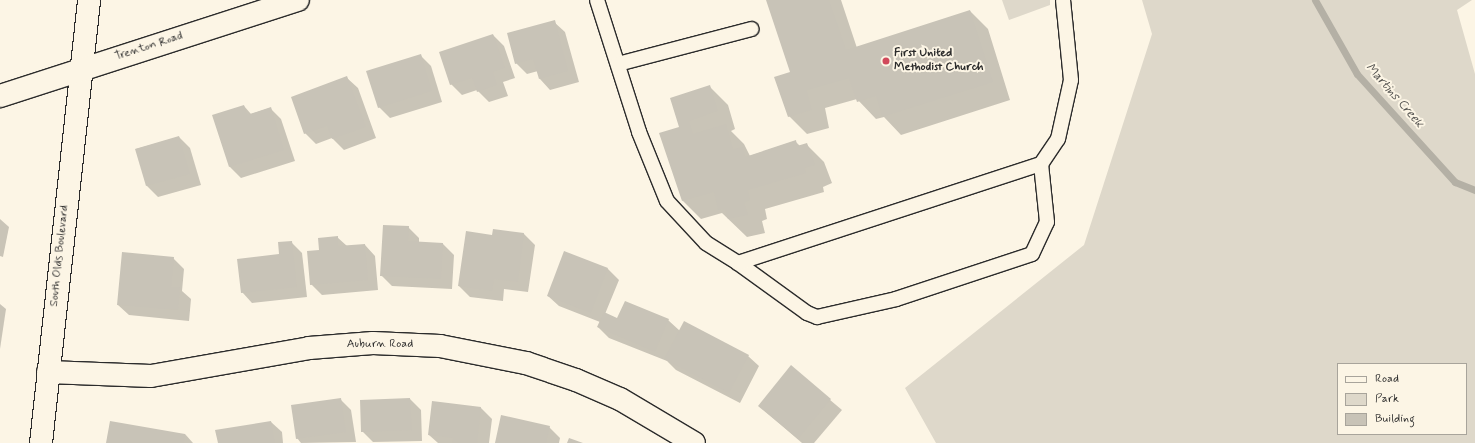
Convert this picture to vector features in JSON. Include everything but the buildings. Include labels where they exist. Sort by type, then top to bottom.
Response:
[{"type":"street","name":"South Olds Boulevard","points":[[41,443],[89,0]]},
{"type":"street","name":"Trenton Road","points":[[0,96],[81,68],[298,0]]},
{"type":"street","name":"Auburn Road","points":[[48,372],[151,376],[309,348],[373,343],[440,346],[526,363],[576,380],[620,399],[694,443]]},
{"type":"lane","points":[[597,0],[639,132],[667,201],[706,243],[738,263],[807,313],[817,317],[896,299],[1032,254],[1047,222],[1042,164],[1058,139],[1071,80],[1063,0]]},
{"type":"lane","points":[[618,64],[751,29]]},
{"type":"lane","points":[[738,263],[1042,164]]},
{"type":"green space","points":[[1002,0],[1050,0],[1050,5],[1009,20]]},
{"type":"green space","points":[[1142,0],[1472,0],[1457,10],[1475,74],[1475,443],[936,443],[905,388],[1084,245],[1152,34]]},
{"type":"waterway","name":"Martins Creek","points":[[1315,0],[1357,74],[1455,182],[1475,190]]},
{"type":"place","name":"First United Methodist Church","points":[[886,61]]}]
